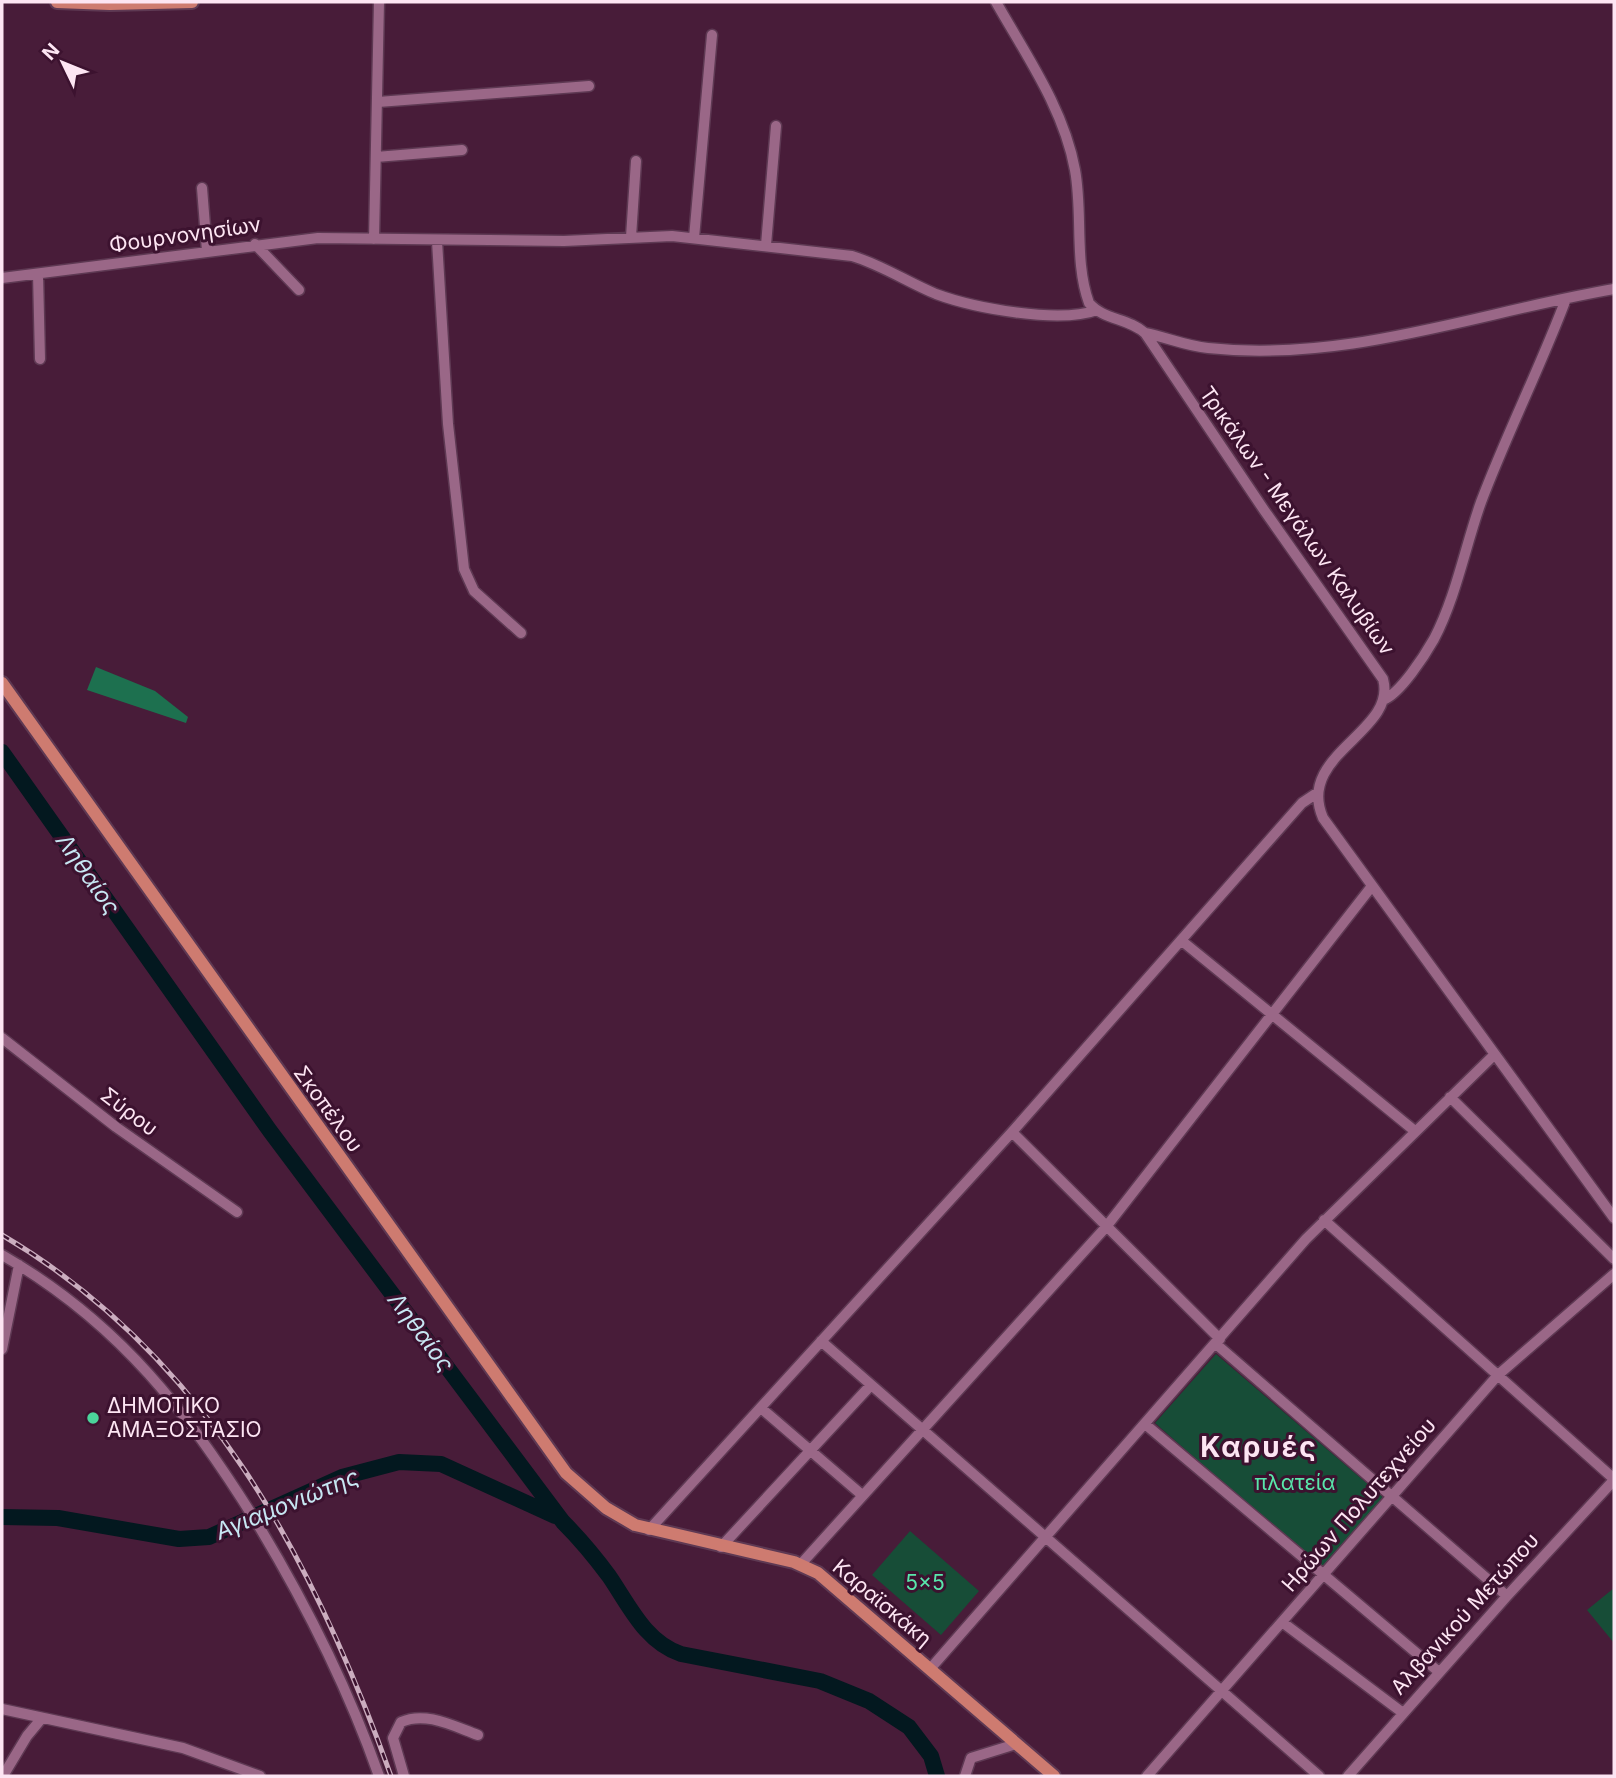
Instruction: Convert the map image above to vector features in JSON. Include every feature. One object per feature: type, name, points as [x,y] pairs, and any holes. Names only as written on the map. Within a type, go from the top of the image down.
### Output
[{"type":"main road","points":[[57,2],[192,2]]},
{"type":"main road","name":"Σκοπέλου","points":[[2,683],[552,1457],[574,1482],[606,1508],[649,1530]]},
{"type":"main road","name":"Καραϊσκάκη","points":[[649,1530],[801,1564],[827,1579],[1054,1776]]},
{"type":"street","points":[[374,239],[379,2]]},
{"type":"street","points":[[996,2],[1049,97],[1066,135],[1077,180],[1086,291],[1091,305],[1097,310]]},
{"type":"street","points":[[694,238],[712,35]]},
{"type":"street","points":[[378,102],[589,86]]},
{"type":"street","points":[[766,245],[776,126]]},
{"type":"street","points":[[376,157],[462,150]]},
{"type":"street","points":[[631,237],[636,160]]},
{"type":"street","points":[[202,188],[207,251]]},
{"type":"street","name":"Φουρνονησίων","points":[[2,278],[306,238],[564,241],[631,237],[694,238],[852,256],[878,264],[938,295],[981,306],[1070,315],[1097,310]]},
{"type":"street","points":[[437,240],[448,424],[464,569],[474,591],[521,633]]},
{"type":"street","points":[[256,244],[299,290]]},
{"type":"street","points":[[38,274],[40,359]]},
{"type":"street","points":[[1145,333],[1206,348],[1233,350],[1362,343],[1614,289]]},
{"type":"street","points":[[1566,299],[1518,407],[1480,504],[1443,620],[1424,654],[1395,692],[1383,700],[1326,770],[1317,793],[1323,818],[1614,1218]]},
{"type":"street","name":"Τρικάλων - Μεγάλων Καλυβίων","points":[[1097,310],[1130,322],[1145,333],[1264,510],[1377,668],[1385,685],[1383,700]]},
{"type":"street","points":[[649,1530],[1012,1132],[1302,803],[1317,793]]},
{"type":"street","points":[[801,1564],[1106,1227],[1372,886]]},
{"type":"street","points":[[1182,940],[1415,1131]]},
{"type":"street","name":"Σύρου","points":[[2,1038],[116,1127],[237,1212]]},
{"type":"street","points":[[930,1669],[1324,1220],[1494,1055]]},
{"type":"street","points":[[1450,1097],[1614,1259]]},
{"type":"street","points":[[1012,1132],[1218,1341],[1507,1596]]},
{"type":"street","points":[[1324,1220],[1614,1480]]},
{"type":"street","points":[[2,1255],[81,1307],[145,1367],[192,1424],[242,1498],[328,1651],[379,1776]]},
{"type":"street","points":[[2,1343],[19,1265]]},
{"type":"street","name":"Ηρώων Πολυτεχνείου","points":[[1147,1776],[1498,1375],[1614,1275]]},
{"type":"street","points":[[821,1341],[1319,1776]]},
{"type":"street","points":[[721,1547],[871,1385]]},
{"type":"street","points":[[761,1408],[862,1495]]},
{"type":"street","points":[[1145,1424],[1439,1672]]},
{"type":"street","name":"Αλβανικού Μετώπου","points":[[1348,1776],[1614,1480]]},
{"type":"street","points":[[1282,1622],[1403,1713]]},
{"type":"street","points":[[2,1709],[183,1748],[240,1772],[260,1776]]},
{"type":"street","points":[[404,1776],[393,1738],[401,1722],[415,1716],[427,1718],[478,1735]]},
{"type":"street","points":[[4,1776],[27,1736],[42,1718]]},
{"type":"street","points":[[965,1776],[971,1758],[1016,1744]]},
{"type":"green space","points":[[96,667],[155,691],[188,717],[186,723],[87,690]]},
{"type":"green space","name":"πλατεία","points":[[1216,1354],[1384,1498],[1321,1569],[1155,1423]]},
{"type":"green space","name":"5x5","points":[[910,1531],[979,1591],[941,1635],[872,1575]]},
{"type":"green space","points":[[1614,1588],[1614,1643],[1587,1610]]},
{"type":"waterway","name":"Ληθαίος","points":[[2,752],[270,1131],[563,1522],[604,1569],[648,1632],[657,1641],[681,1654],[820,1681],[869,1701],[909,1727],[931,1756],[937,1776]]},
{"type":"waterway","name":"Αγιαμονιώτης","points":[[2,1517],[58,1518],[179,1539],[209,1537],[342,1477],[399,1462],[441,1464],[555,1516]]},
{"type":"railway","points":[[2,1235],[74,1284],[138,1340],[194,1402],[244,1470],[288,1542],[326,1617],[361,1696],[391,1776]]},
{"type":"place","name":"ΔΗΜΟΤΙΚΟ ΑΜΑΞΟΣΤΑΣΙΟ","points":[[93,1418]]},
{"type":"district","name":"Καρυές","points":[[1259,1447]]}]
